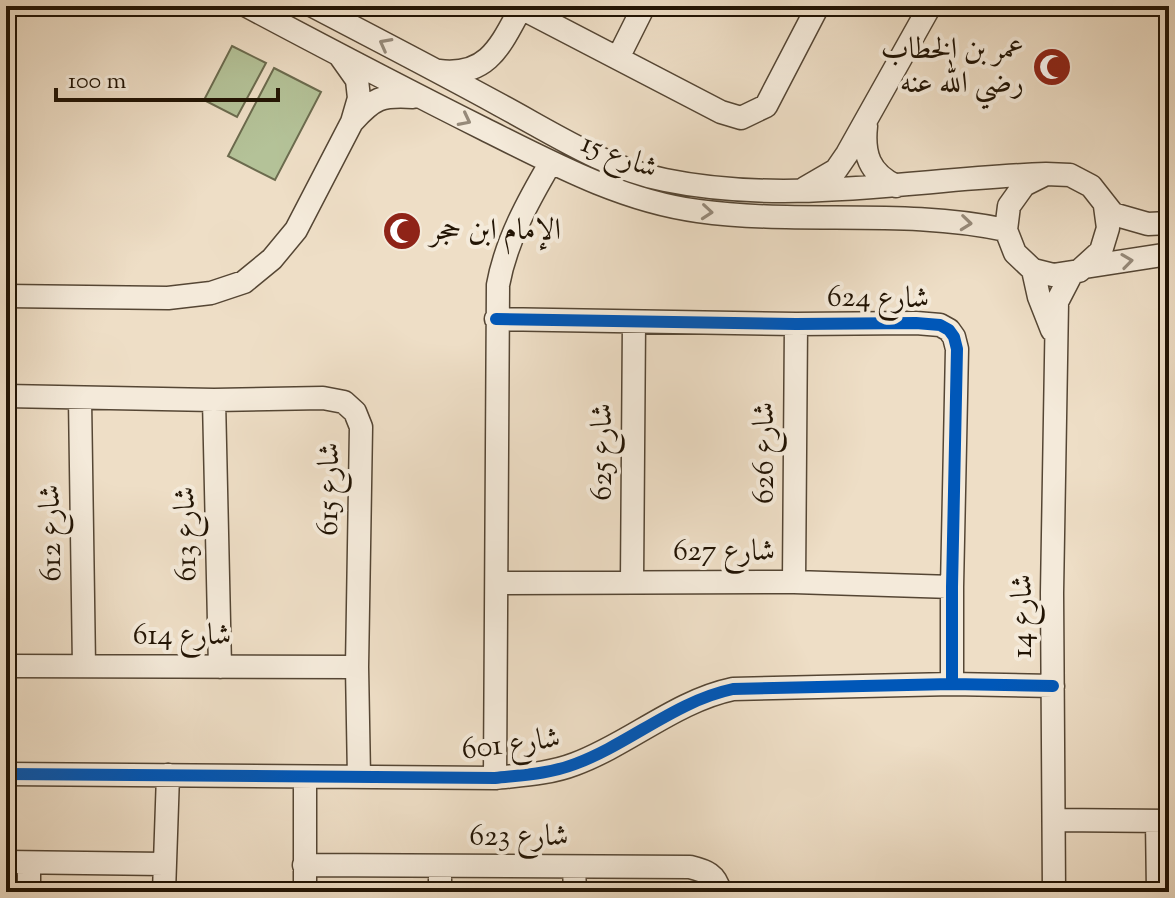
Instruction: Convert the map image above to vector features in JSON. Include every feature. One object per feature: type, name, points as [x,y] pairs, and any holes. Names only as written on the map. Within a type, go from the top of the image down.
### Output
[{"type":"street","name":"شارع 15","points":[[247,6],[551,162],[647,200],[698,211],[927,219],[1006,230]]},
{"type":"street","name":"شارع 15","points":[[313,6],[580,150],[664,180],[755,190],[800,191],[1046,174]]},
{"type":"street","points":[[618,58],[644,6]]},
{"type":"street","points":[[438,71],[455,73],[481,65],[494,54],[522,7],[721,112],[741,118],[766,106],[818,6]]},
{"type":"street","points":[[800,191],[836,170],[867,121],[930,6]]},
{"type":"street","points":[[494,54],[494,84],[508,109]]},
{"type":"street","points":[[6,296],[168,298],[211,293],[244,282],[272,259],[296,230],[352,122],[359,98],[357,80],[340,55]]},
{"type":"street","points":[[352,122],[370,103],[388,95],[423,98]]},
{"type":"street","points":[[867,121],[866,155],[872,168],[896,186]]},
{"type":"street","points":[[495,778],[496,319],[503,257],[551,162]]},
{"type":"street","points":[[1169,223],[1148,224],[1113,214],[1091,186],[1081,180],[1070,175],[1046,174],[1024,185],[1016,195],[1009,206],[1006,230],[1015,253],[1033,270],[1053,275],[1169,254]]},
{"type":"street","points":[[1079,270],[1101,251],[1108,228],[1105,206]]},
{"type":"street","name":"شارع 14","points":[[1033,270],[1039,297],[1056,341]]},
{"type":"street","name":"شارع 14","points":[[1054,892],[1057,302],[1079,270]]},
{"type":"street","name":"شارع 624","points":[[496,319],[940,325],[954,337],[957,349],[952,684]]},
{"type":"street","name":"شارع 625","points":[[632,582],[634,322]]},
{"type":"street","name":"شارع 626","points":[[794,582],[796,324]]},
{"type":"street","name":"شارع 615","points":[[6,396],[214,400],[323,398],[344,402],[355,412],[361,427],[357,667],[359,777]]},
{"type":"street","name":"شارع 612","points":[[80,399],[84,666]]},
{"type":"street","name":"شارع 613","points":[[214,400],[220,667]]},
{"type":"street","name":"شارع 627","points":[[497,583],[794,582],[952,587]]},
{"type":"street","name":"شارع 614","points":[[6,666],[357,667]]},
{"type":"street","name":"شارع 601","points":[[6,774],[495,778],[547,773],[574,765],[711,694],[733,689],[952,684],[1053,686]]},
{"type":"street","points":[[164,892],[168,775]]},
{"type":"street","points":[[305,777],[305,892]]},
{"type":"street","points":[[1054,820],[1163,821],[1158,892]]},
{"type":"street","points":[[6,862],[164,864]]},
{"type":"street","points":[[29,863],[29,892]]},
{"type":"street","name":"شارع 623","points":[[304,865],[690,867],[708,871],[718,881],[720,892]]},
{"type":"street","points":[[440,867],[440,892]]},
{"type":"street","points":[[574,867],[575,892]]},
{"type":"green space","points":[[232,46],[266,63],[237,117],[204,100]]},
{"type":"green space","points":[[274,68],[321,92],[275,180],[228,156]]},
{"type":"cycle path","points":[[496,319],[916,323],[940,325],[949,330],[957,349],[952,684]]},
{"type":"cycle path","points":[[6,774],[495,778],[545,772],[575,764],[692,703],[733,689],[952,684],[1053,686]]},
{"type":"place","name":"عمر بن الخطاب رضي الله عنه","points":[[1052,67]]},
{"type":"place","name":"الإمام ابن حجر","points":[[402,231]]}]
